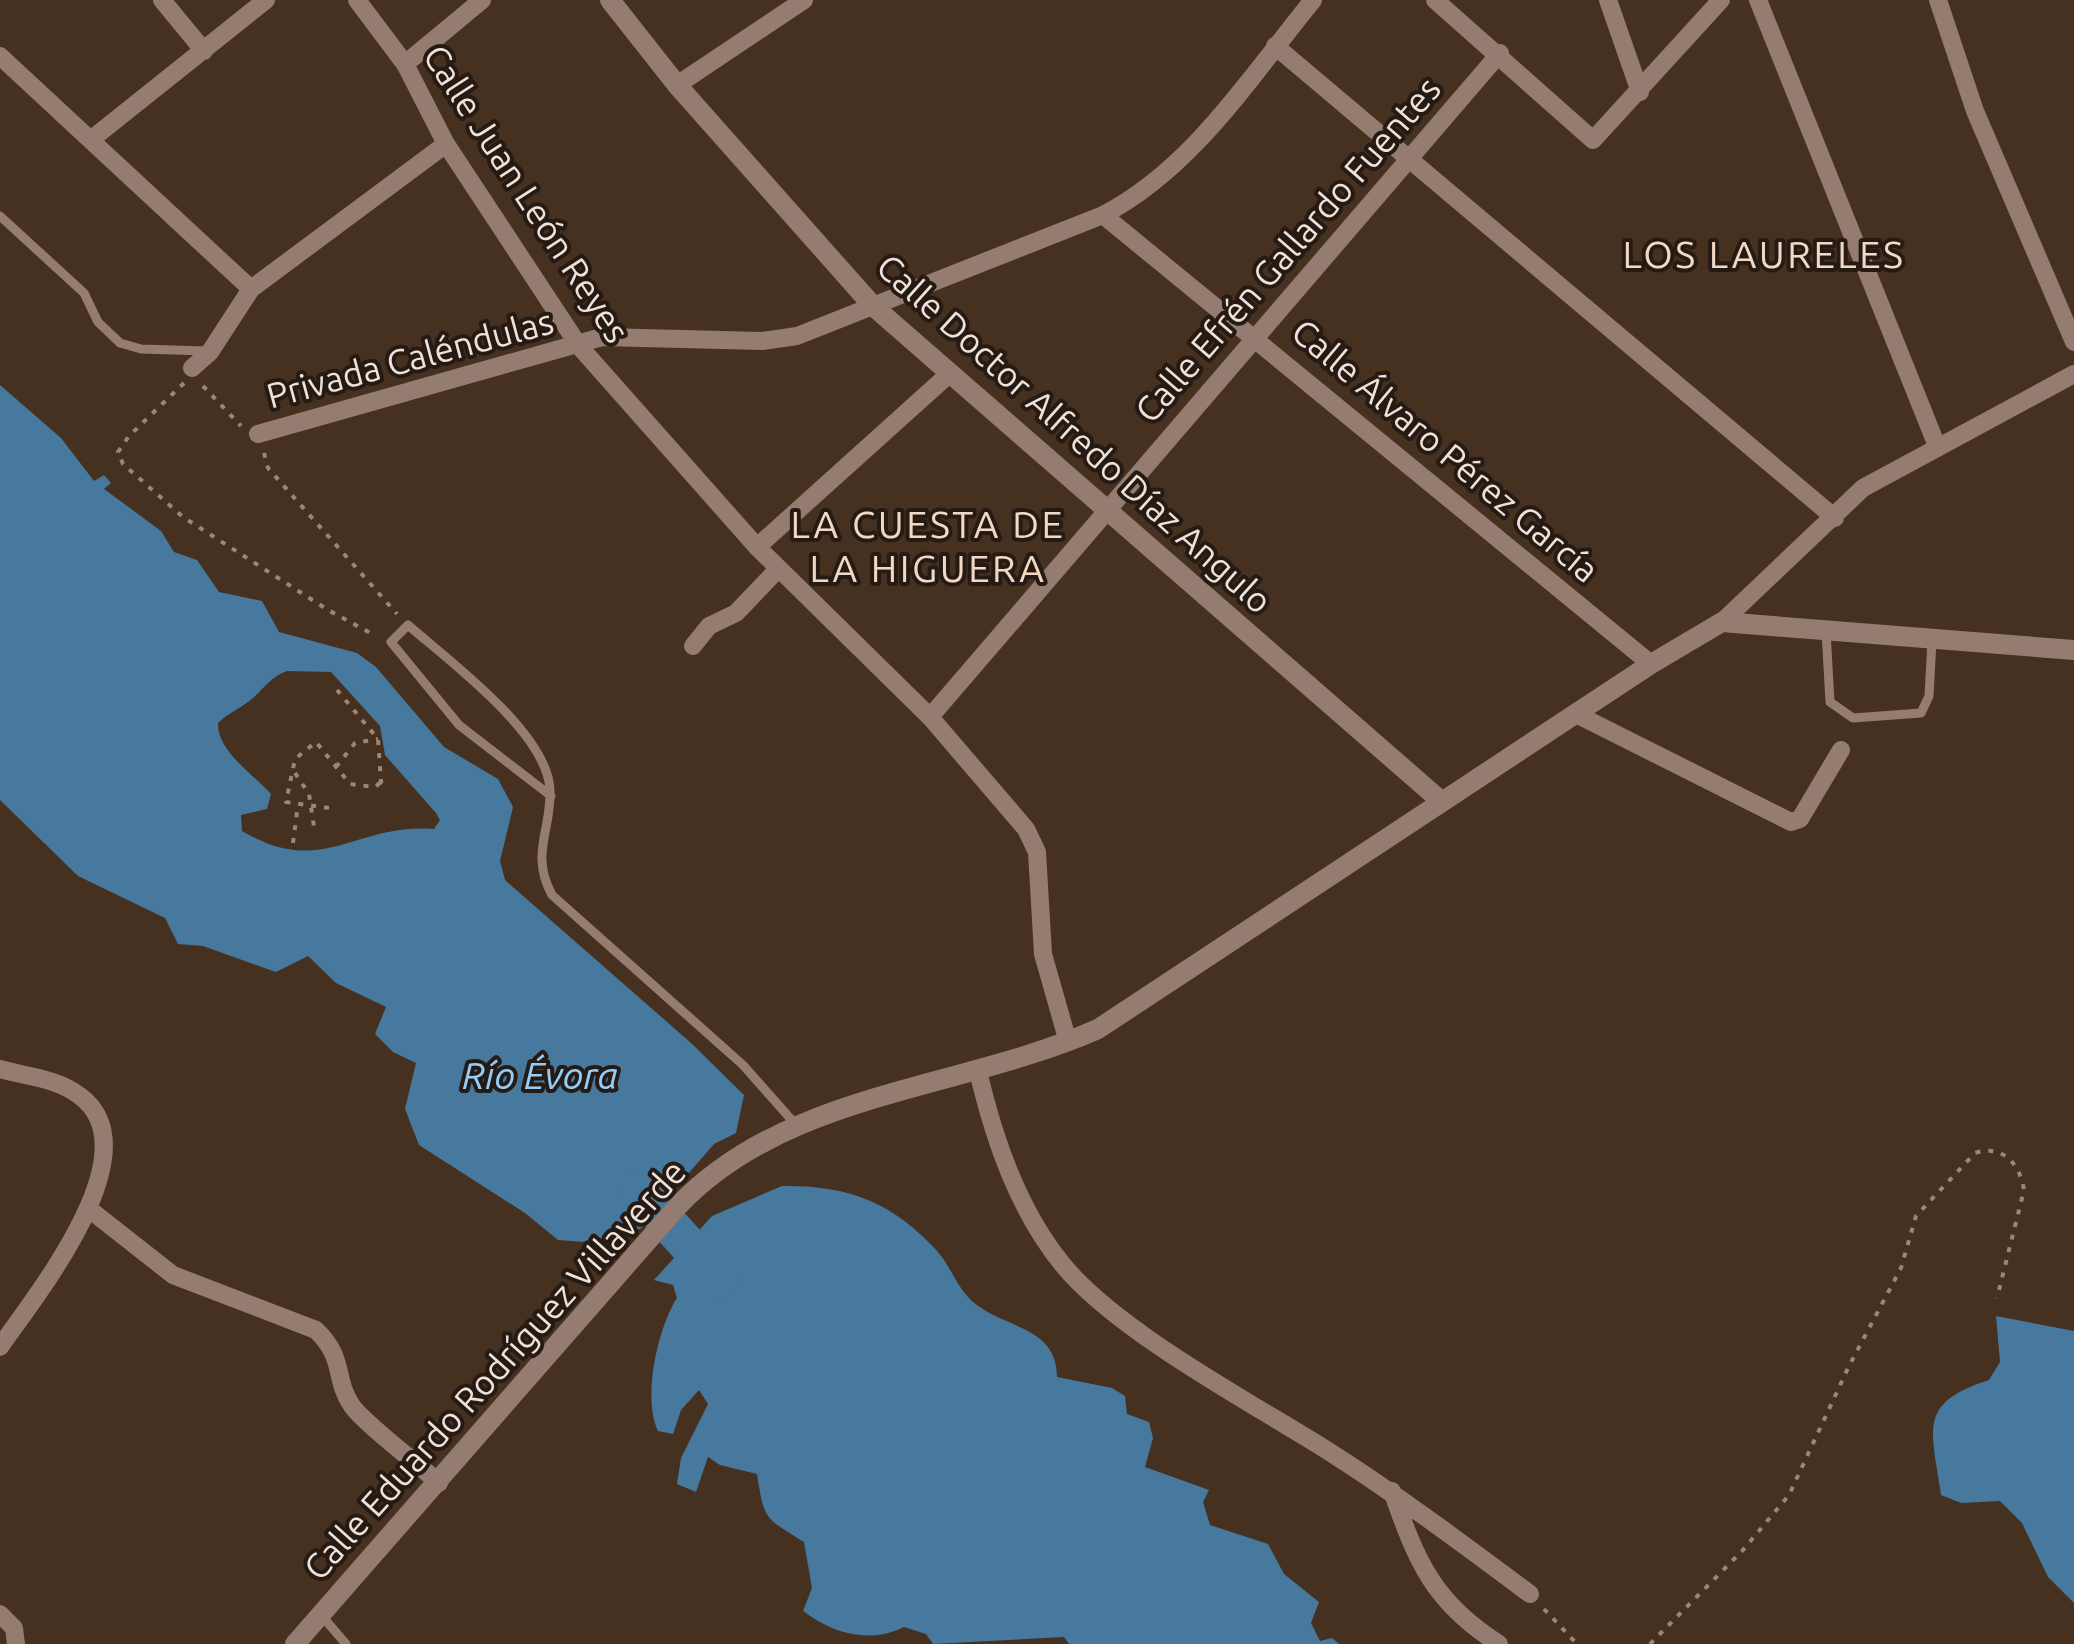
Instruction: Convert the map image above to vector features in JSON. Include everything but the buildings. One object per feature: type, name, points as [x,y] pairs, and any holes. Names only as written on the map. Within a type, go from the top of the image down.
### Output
[{"type":"street","points":[[162,0],[204,52]]},
{"type":"street","points":[[93,138],[266,0]]},
{"type":"street","name":"Calle Juan León Reyes","points":[[356,0],[405,64],[446,144],[579,346],[757,547],[930,717],[1033,840],[1040,874],[1043,954],[1068,1042]]},
{"type":"street","points":[[405,64],[482,0]]},
{"type":"street","name":"Calle Doctor Alfredo Díaz Angulo","points":[[610,0],[677,85],[874,306],[1106,512],[1374,738],[1441,801]]},
{"type":"street","name":"Privada Caléndulas","points":[[260,440],[602,337],[762,342],[809,332],[1102,215],[1132,198],[1192,147],[1313,0]]},
{"type":"street","points":[[1435,0],[1500,53],[1594,140],[1721,0]]},
{"type":"street","points":[[1608,0],[1640,92]]},
{"type":"street","points":[[1758,0],[1937,446]]},
{"type":"street","points":[[1938,0],[1975,111],[2074,342]]},
{"type":"street","points":[[677,85],[799,1]]},
{"type":"street","points":[[1276,46],[1834,518]]},
{"type":"street","name":"Calle Efrén Gallardo Fuentes","points":[[930,717],[1500,53]]},
{"type":"street","points":[[0,56],[251,288]]},
{"type":"street","points":[[192,368],[210,352],[251,288],[446,144]]},
{"type":"street","name":"Calle Álvaro Pérez García","points":[[1102,215],[1651,664]]},
{"type":"street","points":[[1722,622],[1862,488],[2074,374]]},
{"type":"street","points":[[757,547],[948,375]]},
{"type":"street","points":[[693,646],[710,626],[736,613],[778,569]]},
{"type":"street","points":[[1722,622],[2074,650]]},
{"type":"street","name":"Calle Eduardo Rodríguez Villaverde","points":[[295,1644],[701,1182],[736,1156],[797,1126],[1068,1042],[1130,1010],[1441,801],[1722,622]]},
{"type":"street","points":[[1576,714],[1791,822],[1800,820],[1841,750]]},
{"type":"street","points":[[0,1069],[61,1084],[98,1114],[104,1141],[89,1209],[73,1241],[0,1347]]},
{"type":"street","points":[[978,1071],[990,1124],[1017,1188],[1037,1230],[1065,1267],[1148,1336],[1392,1491],[1530,1594]]},
{"type":"street","points":[[89,1209],[172,1275],[316,1330],[332,1345],[348,1401],[360,1416],[439,1483]]},
{"type":"street","points":[[1392,1491],[1417,1564],[1439,1596],[1499,1644]]},
{"type":"street","points":[[0,1614],[14,1628],[16,1644]]},
{"type":"lane","points":[[0,216],[84,293],[98,322],[120,343],[141,350],[210,352]]},
{"type":"lane","points":[[551,796],[459,725],[391,642],[408,625],[486,694],[530,742],[546,767],[551,796],[540,867],[552,895],[743,1066],[797,1126]]},
{"type":"lane","points":[[1826,631],[1830,702],[1853,718],[1921,712],[1928,696],[1932,641]]},
{"type":"lane","points":[[321,1615],[346,1644]]},
{"type":"path","points":[[391,642],[328,610],[183,517],[123,464],[118,452],[129,436],[193,375],[260,440],[268,468],[343,558],[408,625]]},
{"type":"path","points":[[337,690],[378,739],[381,782]]},
{"type":"path","points":[[336,767],[355,743],[378,739]]},
{"type":"path","points":[[329,808],[286,802],[296,760],[316,742],[350,784],[375,787],[381,782]]},
{"type":"path","points":[[294,772],[305,784],[315,833]]},
{"type":"path","points":[[381,782],[388,786]]},
{"type":"path","points":[[293,843],[298,804]]},
{"type":"path","points":[[1650,1644],[1743,1550],[1789,1495],[1901,1268],[1916,1216],[1975,1153],[1986,1149],[2008,1156],[2022,1175],[2024,1190],[1997,1298]]},
{"type":"path","points":[[1530,1594],[1577,1644]]},
{"type":"water","name":"Río Évora","points":[[0,385],[61,438],[94,481],[104,475],[111,483],[104,489],[161,531],[174,552],[197,560],[219,592],[262,601],[279,632],[357,653],[376,667],[444,747],[498,779],[513,807],[500,861],[505,880],[691,1043],[744,1095],[736,1133],[714,1144],[641,1228],[612,1244],[558,1240],[525,1213],[419,1145],[405,1109],[416,1063],[393,1052],[375,1034],[386,1007],[336,983],[308,956],[276,972],[203,946],[178,944],[165,918],[78,876],[0,800]],"holes":[[[331,672],[380,726],[385,755],[440,820],[434,829],[406,829],[317,850],[270,844],[242,831],[241,815],[267,809],[271,794],[223,743],[218,723],[281,673]]]},
{"type":"water","points":[[782,1186],[848,1193],[904,1220],[938,1252],[973,1302],[1039,1338],[1055,1360],[1057,1377],[1112,1388],[1125,1396],[1127,1414],[1149,1422],[1153,1438],[1145,1467],[1209,1490],[1203,1502],[1210,1525],[1268,1544],[1284,1574],[1319,1602],[1311,1623],[1320,1641],[1332,1638],[1339,1644],[1069,1644],[1064,1637],[933,1644],[926,1634],[904,1627],[878,1635],[839,1631],[803,1611],[812,1588],[804,1542],[769,1516],[757,1474],[720,1465],[708,1457],[696,1492],[677,1484],[681,1458],[708,1404],[699,1390],[681,1410],[673,1434],[658,1431],[652,1400],[658,1344],[677,1298],[673,1285],[654,1280],[712,1216]]},
{"type":"water","points":[[1996,1316],[2074,1331],[2074,1603],[2048,1577],[2022,1523],[2000,1501],[1961,1503],[1941,1495],[1934,1422],[1949,1399],[1989,1380],[2000,1362]]},
{"type":"waterway","name":"Río Évora","points":[[638,1190],[719,1279]]},
{"type":"district","name":"LOS LAURELES","points":[[1764,255]]},
{"type":"district","name":"LA CUESTA DE LA HIGUERA","points":[[928,547]]}]
